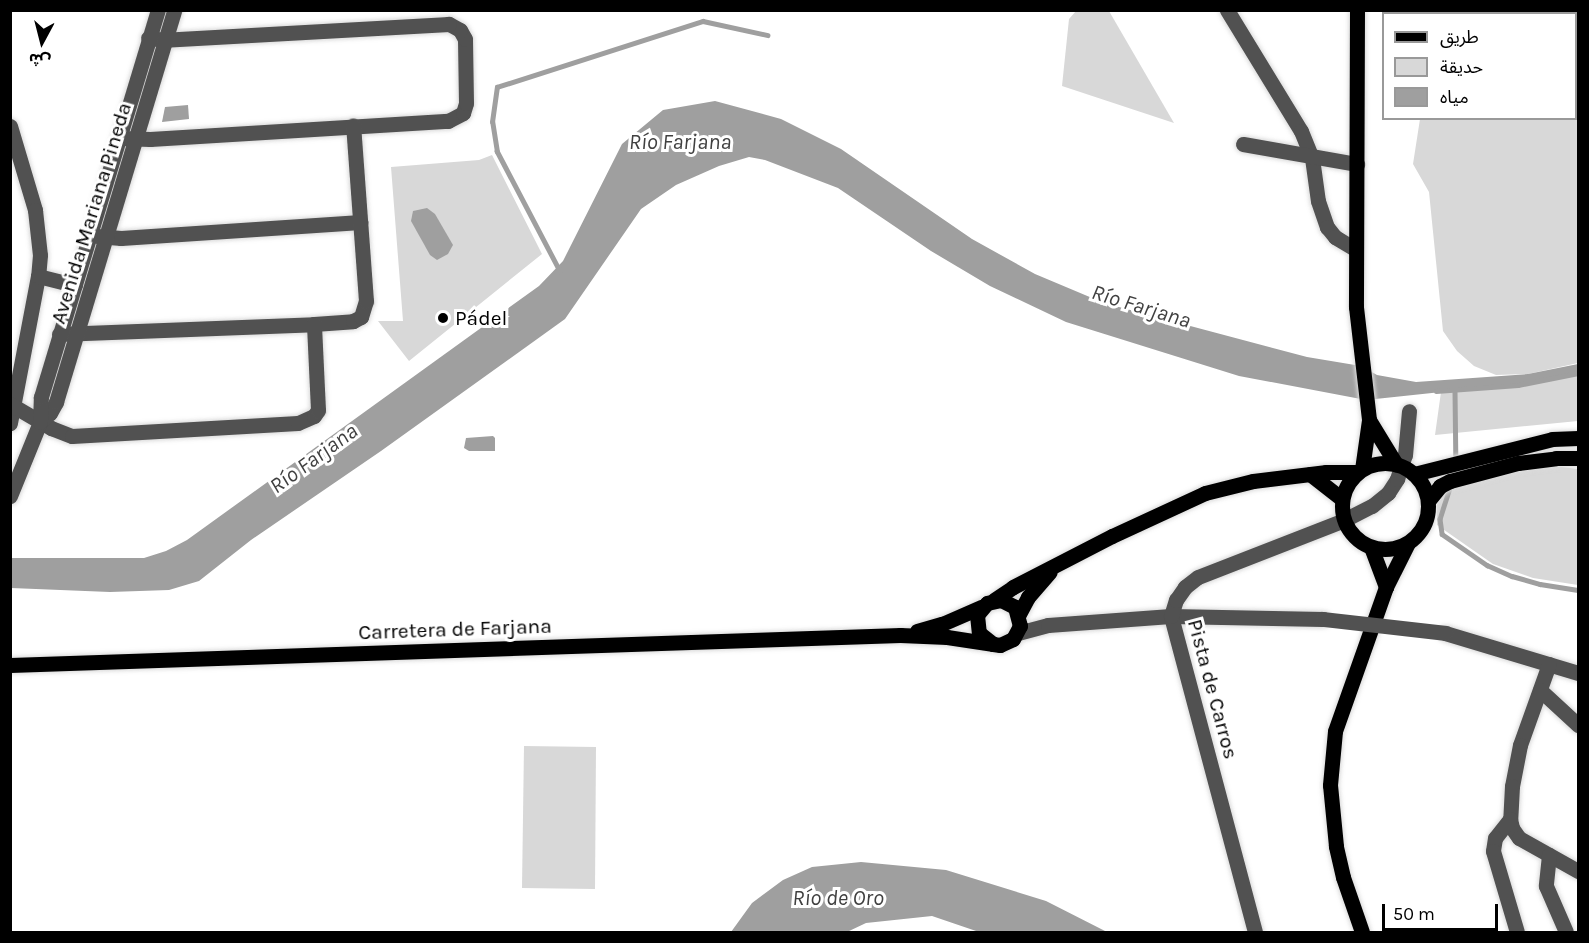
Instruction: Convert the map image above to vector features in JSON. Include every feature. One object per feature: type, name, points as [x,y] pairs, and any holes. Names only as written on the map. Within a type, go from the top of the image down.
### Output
[{"type":"main road","points":[[1357,10],[1356,307],[1369,420],[1360,471],[1345,489],[1342,499],[1344,520],[1355,537],[1371,547],[1396,548],[1408,543]]},
{"type":"main road","points":[[1362,933],[1343,878],[1336,846],[1330,785],[1335,731],[1386,587],[1408,543],[1422,529],[1428,501],[1426,491],[1404,468],[1369,420]]},
{"type":"main road","points":[[1404,468],[1454,463],[1552,439],[1578,438]]},
{"type":"main road","points":[[1428,501],[1440,486],[1453,480],[1518,463],[1556,458],[1578,458]]},
{"type":"main road","name":"Carretera de Farjana","points":[[900,634],[942,624],[987,604],[1023,582],[1112,536],[1205,493],[1254,481],[1360,471],[1373,465],[1404,468]]},
{"type":"main road","points":[[1310,474],[1342,499]]},
{"type":"main road","points":[[1371,547],[1386,587]]},
{"type":"main road","name":"Carretera de Farjana","points":[[1019,622],[1028,597],[1054,567]]},
{"type":"main road","points":[[1009,603],[1019,622],[1007,643],[993,644],[984,640],[976,624],[987,604],[1009,603]]},
{"type":"main road","name":"Carretera de Farjana","points":[[10,665],[900,634],[947,637],[993,644]]},
{"type":"street","name":"Avenida Mariana Pineda","points":[[10,496],[40,422],[41,397],[59,334],[158,10]]},
{"type":"street","name":"Avenida Mariana Pineda","points":[[40,422],[54,408],[174,10]]},
{"type":"street","points":[[1227,10],[1301,131],[1312,158],[1318,201],[1327,227],[1335,237],[1355,249]]},
{"type":"street","points":[[120,138],[136,139],[448,121],[463,113],[466,104],[465,39],[455,26],[443,24],[165,40],[148,38]]},
{"type":"street","points":[[59,334],[314,324],[353,321],[361,316],[366,302],[353,125]]},
{"type":"street","points":[[10,126],[34,210],[39,244],[39,276],[10,423]]},
{"type":"street","points":[[1243,144],[1312,158],[1357,164]]},
{"type":"street","points":[[90,234],[121,238],[360,222]]},
{"type":"street","points":[[39,276],[75,285]]},
{"type":"street","points":[[12,405],[40,422],[72,436],[298,423],[314,416],[319,404],[314,324]]},
{"type":"street","name":"Pista de Carros","points":[[1254,933],[1171,616],[1176,600],[1185,587],[1198,577],[1344,520],[1372,506],[1388,493],[1404,468],[1408,411]]},
{"type":"street","points":[[1019,622],[1063,624],[1171,616],[1323,619],[1445,633],[1578,673]]},
{"type":"street","points":[[1549,664],[1516,765],[1510,819],[1512,828],[1519,838],[1578,871]]},
{"type":"street","points":[[1540,690],[1578,725]]},
{"type":"street","points":[[1510,819],[1495,838],[1493,851],[1517,933]]},
{"type":"street","points":[[1549,855],[1546,886],[1566,933]]},
{"type":"green space","points":[[1076,11],[1109,11],[1174,123],[1062,86],[1069,19]]},
{"type":"green space","points":[[1578,11],[1578,363],[1528,374],[1496,375],[1474,366],[1457,351],[1443,331],[1429,192],[1413,164],[1420,120],[1577,120],[1577,12],[1391,12]]},
{"type":"green space","points":[[492,155],[542,254],[409,361],[378,321],[403,321],[391,167],[479,160]]},
{"type":"green space","points":[[1578,373],[1578,421],[1435,435],[1441,392],[1518,385]]},
{"type":"green space","points":[[1554,466],[1578,469],[1578,585],[1533,578],[1493,564],[1437,525],[1437,504],[1451,483]]},
{"type":"green space","points":[[524,746],[596,747],[595,889],[522,888]]},
{"type":"water","name":"Río Farjana","points":[[715,101],[781,119],[841,149],[972,239],[1035,274],[1104,303],[1307,357],[1361,366],[1377,375],[1416,382],[1528,374],[1578,364],[1578,373],[1535,382],[1366,400],[1239,376],[1066,322],[990,286],[931,251],[838,188],[765,160],[749,157],[719,166],[676,185],[641,209],[565,319],[381,451],[251,540],[199,581],[169,590],[110,592],[11,588],[11,558],[144,558],[166,551],[187,540],[539,286],[563,261],[622,144],[663,110]]},
{"type":"water","points":[[188,105],[189,119],[162,122],[165,107]]},
{"type":"water","points":[[427,208],[435,214],[453,245],[448,254],[437,260],[430,255],[411,221],[413,211]]},
{"type":"water","points":[[493,436],[495,451],[469,451],[464,448],[466,438]]},
{"type":"water","name":"Río de Oro","points":[[861,862],[946,870],[1046,901],[1107,932],[979,932],[932,916],[866,923],[847,932],[731,932],[752,903],[783,880],[812,867]]},
{"type":"waterway","points":[[560,272],[497,152],[492,122],[497,87],[703,21],[767,35]]},
{"type":"waterway","name":"Río Farjana","points":[[1436,391],[1518,385],[1578,373]]},
{"type":"waterway","points":[[1455,391],[1456,469],[1440,519],[1442,534],[1487,565],[1512,576],[1540,584],[1578,590]]},
{"type":"place","name":"Pádel","points":[[443,318]]}]
